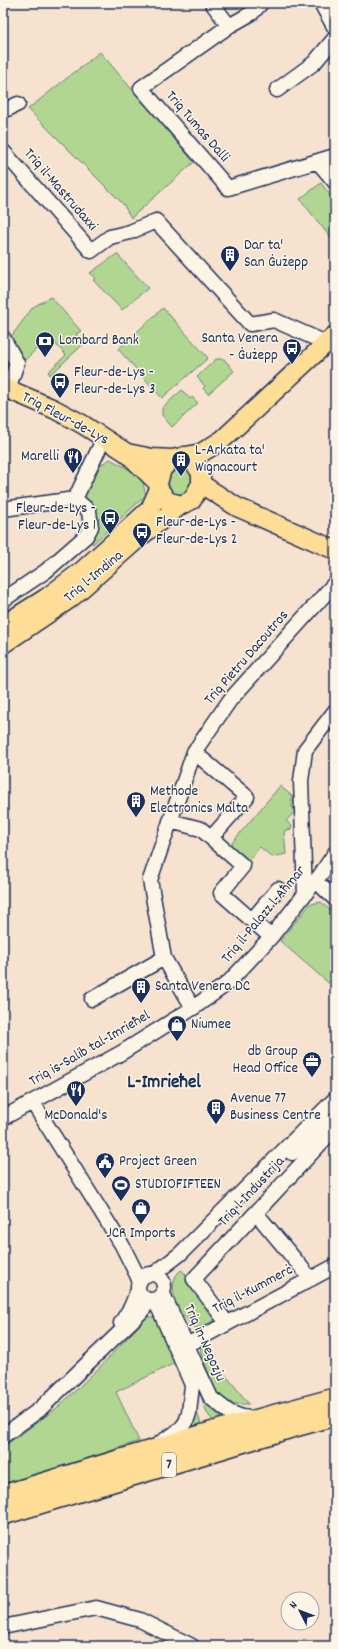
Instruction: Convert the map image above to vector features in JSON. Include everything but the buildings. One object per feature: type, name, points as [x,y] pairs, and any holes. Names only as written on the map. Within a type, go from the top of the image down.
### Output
[{"type":"highway","name":"7","points":[[3,1496],[148,1451],[261,1418],[335,1399]]},
{"type":"highway","name":"7","points":[[3,1514],[335,1415]]},
{"type":"main road","points":[[187,503],[222,440],[330,339]]},
{"type":"main road","name":"Triq Fleur-de-Lys","points":[[6,388],[54,409],[104,438],[126,453],[158,486]]},
{"type":"main road","name":"Triq Fleur-de-Lys","points":[[126,453],[152,458],[178,458],[201,453],[222,440]]},
{"type":"main road","points":[[236,507],[167,501],[158,486],[162,469],[178,458],[195,464],[201,479],[236,507],[335,550]]},
{"type":"main road","name":"Triq l-Imdina","points":[[3,625],[46,598],[83,570],[150,509],[158,486]]},
{"type":"main road","name":"Triq l-Imdina","points":[[3,644],[71,598],[141,536],[187,503]]},
{"type":"street","points":[[212,3],[229,26],[252,13],[261,3]]},
{"type":"street","points":[[277,90],[314,63],[335,31],[321,3]]},
{"type":"street","name":"Triq Tumas Dalli","points":[[229,26],[141,88],[228,188],[318,162]]},
{"type":"street","points":[[3,111],[18,104]]},
{"type":"street","name":"Triq il-Mastrudaxxi","points":[[3,151],[90,251],[110,237],[130,232],[156,221],[250,324],[274,320],[330,339]]},
{"type":"street","points":[[335,156],[318,162],[335,182]]},
{"type":"street","points":[[3,338],[17,363],[6,388]]},
{"type":"street","points":[[75,499],[104,438]]},
{"type":"street","points":[[3,509],[75,499],[89,511],[90,527],[86,536],[46,571],[3,600]]},
{"type":"street","name":"Triq Pietru Dacoutros","points":[[193,1008],[164,958],[150,880],[194,752],[230,700],[335,583]]},
{"type":"street","points":[[305,894],[301,781],[305,750],[335,711]]},
{"type":"street","points":[[194,752],[247,798],[211,838]]},
{"type":"street","points":[[170,821],[201,829],[243,866],[221,892],[271,937]]},
{"type":"street","name":"Triq il-Palazz l-Aħmar","points":[[193,1008],[228,983],[271,937],[316,881],[335,853]]},
{"type":"street","points":[[316,881],[335,899]]},
{"type":"street","points":[[252,920],[278,889]]},
{"type":"street","points":[[92,999],[164,958]]},
{"type":"street","name":"Triq is-Salib tal-Imrieħel","points":[[3,1118],[33,1103],[121,1053],[193,1008]]},
{"type":"street","name":"Triq l-Industrija","points":[[146,1280],[180,1254],[335,1099]]},
{"type":"street","points":[[33,1103],[122,1245],[146,1280],[142,1297],[158,1295],[161,1278],[146,1280]]},
{"type":"street","name":"Triq l-Industrija","points":[[242,1191],[335,1119]]},
{"type":"street","name":"Triq l-Industrija","points":[[227,1323],[194,1279],[335,1128]]},
{"type":"street","points":[[256,1213],[311,1279]]},
{"type":"street","name":"Triq l-Industrija","points":[[105,1346],[158,1295],[180,1254]]},
{"type":"street","name":"Triq il-Kummerċ","points":[[186,1344],[335,1266]]},
{"type":"street","points":[[3,1436],[39,1410],[105,1346],[132,1307],[146,1280]]},
{"type":"street","name":"Triq in-Negozju","points":[[158,1295],[186,1344],[211,1398],[229,1412],[242,1417],[261,1418]]},
{"type":"street","name":"Triq in-Negozju","points":[[148,1451],[179,1430],[186,1422],[189,1412],[192,1385],[175,1344],[158,1295]]},
{"type":"street","points":[[3,1627],[96,1608],[140,1620],[192,1646]]},
{"type":"green space","points":[[100,52],[194,162],[131,218],[123,204],[28,109]]},
{"type":"green space","points":[[321,183],[335,202],[335,233],[330,237],[300,199]]},
{"type":"green space","points":[[117,254],[148,288],[122,310],[93,280],[96,278],[90,273]]},
{"type":"green space","points":[[51,297],[81,331],[76,334],[80,339],[83,335],[88,340],[50,375],[48,372],[66,355],[49,337],[24,361],[10,338],[33,307]]},
{"type":"green space","points":[[163,308],[208,358],[162,398],[118,349]]},
{"type":"green space","points":[[216,359],[224,359],[234,371],[208,394],[203,388],[205,386],[197,377]]},
{"type":"green space","points":[[182,390],[190,399],[192,397],[198,403],[172,427],[162,415],[162,408]]},
{"type":"green space","points":[[110,459],[141,476],[146,495],[93,544],[90,542],[93,532],[83,496],[96,468]]},
{"type":"green space","points":[[179,466],[189,470],[193,480],[189,490],[179,494],[169,490],[165,480],[169,470]]},
{"type":"green space","points":[[280,786],[293,797],[291,800],[294,802],[291,806],[296,810],[286,821],[292,826],[291,829],[284,831],[286,854],[272,857],[260,847],[248,861],[230,845]]},
{"type":"green space","points":[[321,902],[335,915],[335,982],[332,986],[280,941],[310,904]]},
{"type":"green space","points":[[181,1270],[186,1274],[186,1282],[215,1316],[213,1321],[196,1328],[191,1325],[185,1316],[181,1317],[176,1305],[173,1286],[174,1280]]},
{"type":"green space","points":[[147,1317],[154,1317],[156,1319],[175,1363],[116,1392],[139,1441],[6,1483],[3,1477],[3,1447],[57,1408],[100,1367]]},
{"type":"green space","points":[[202,1346],[249,1404],[230,1403],[220,1396],[216,1391],[200,1351]]},
{"type":"green space","points":[[198,1388],[212,1409],[221,1417],[213,1421],[207,1413]]},
{"type":"green space","points":[[197,1412],[201,1424],[189,1428]]},
{"type":"place","name":"Dar ta' San Ġużepp","points":[[230,272]]},
{"type":"place","name":"Lombard Bank","points":[[45,358]]},
{"type":"place","name":"Santa Venera - Ġużepp","points":[[292,365]]},
{"type":"place","name":"Fleur-de-Lys - Fleur-de-Lys 3","points":[[60,399]]},
{"type":"place","name":"Marelli","points":[[73,474]]},
{"type":"place","name":"L-Arkata ta' Wignacourt","points":[[181,477]]},
{"type":"place","name":"Fleur-de-Lys - Fleur-de-Lys 1","points":[[110,535]]},
{"type":"place","name":"Fleur-de-Lys - Fleur-de-Lys 2","points":[[142,549]]},
{"type":"place","name":"Methode Electronics Malta","points":[[136,818]]},
{"type":"place","name":"Santa Venera DC","points":[[141,1004]]},
{"type":"place","name":"Niumee","points":[[177,1042]]},
{"type":"place","name":"db Group Head Office","points":[[312,1078]]},
{"type":"place","name":"McDonald's","points":[[76,1107]]},
{"type":"place","name":"Avenue 77 Business Centre","points":[[216,1125]]},
{"type":"place","name":"Project Green","points":[[105,1179]]},
{"type":"place","name":"STUDIOFIFTEEN","points":[[121,1202]]},
{"type":"place","name":"JCR Imports","points":[[141,1225]]},
{"type":"district","name":"L-Imrieħel","points":[[164,1083]]}]
